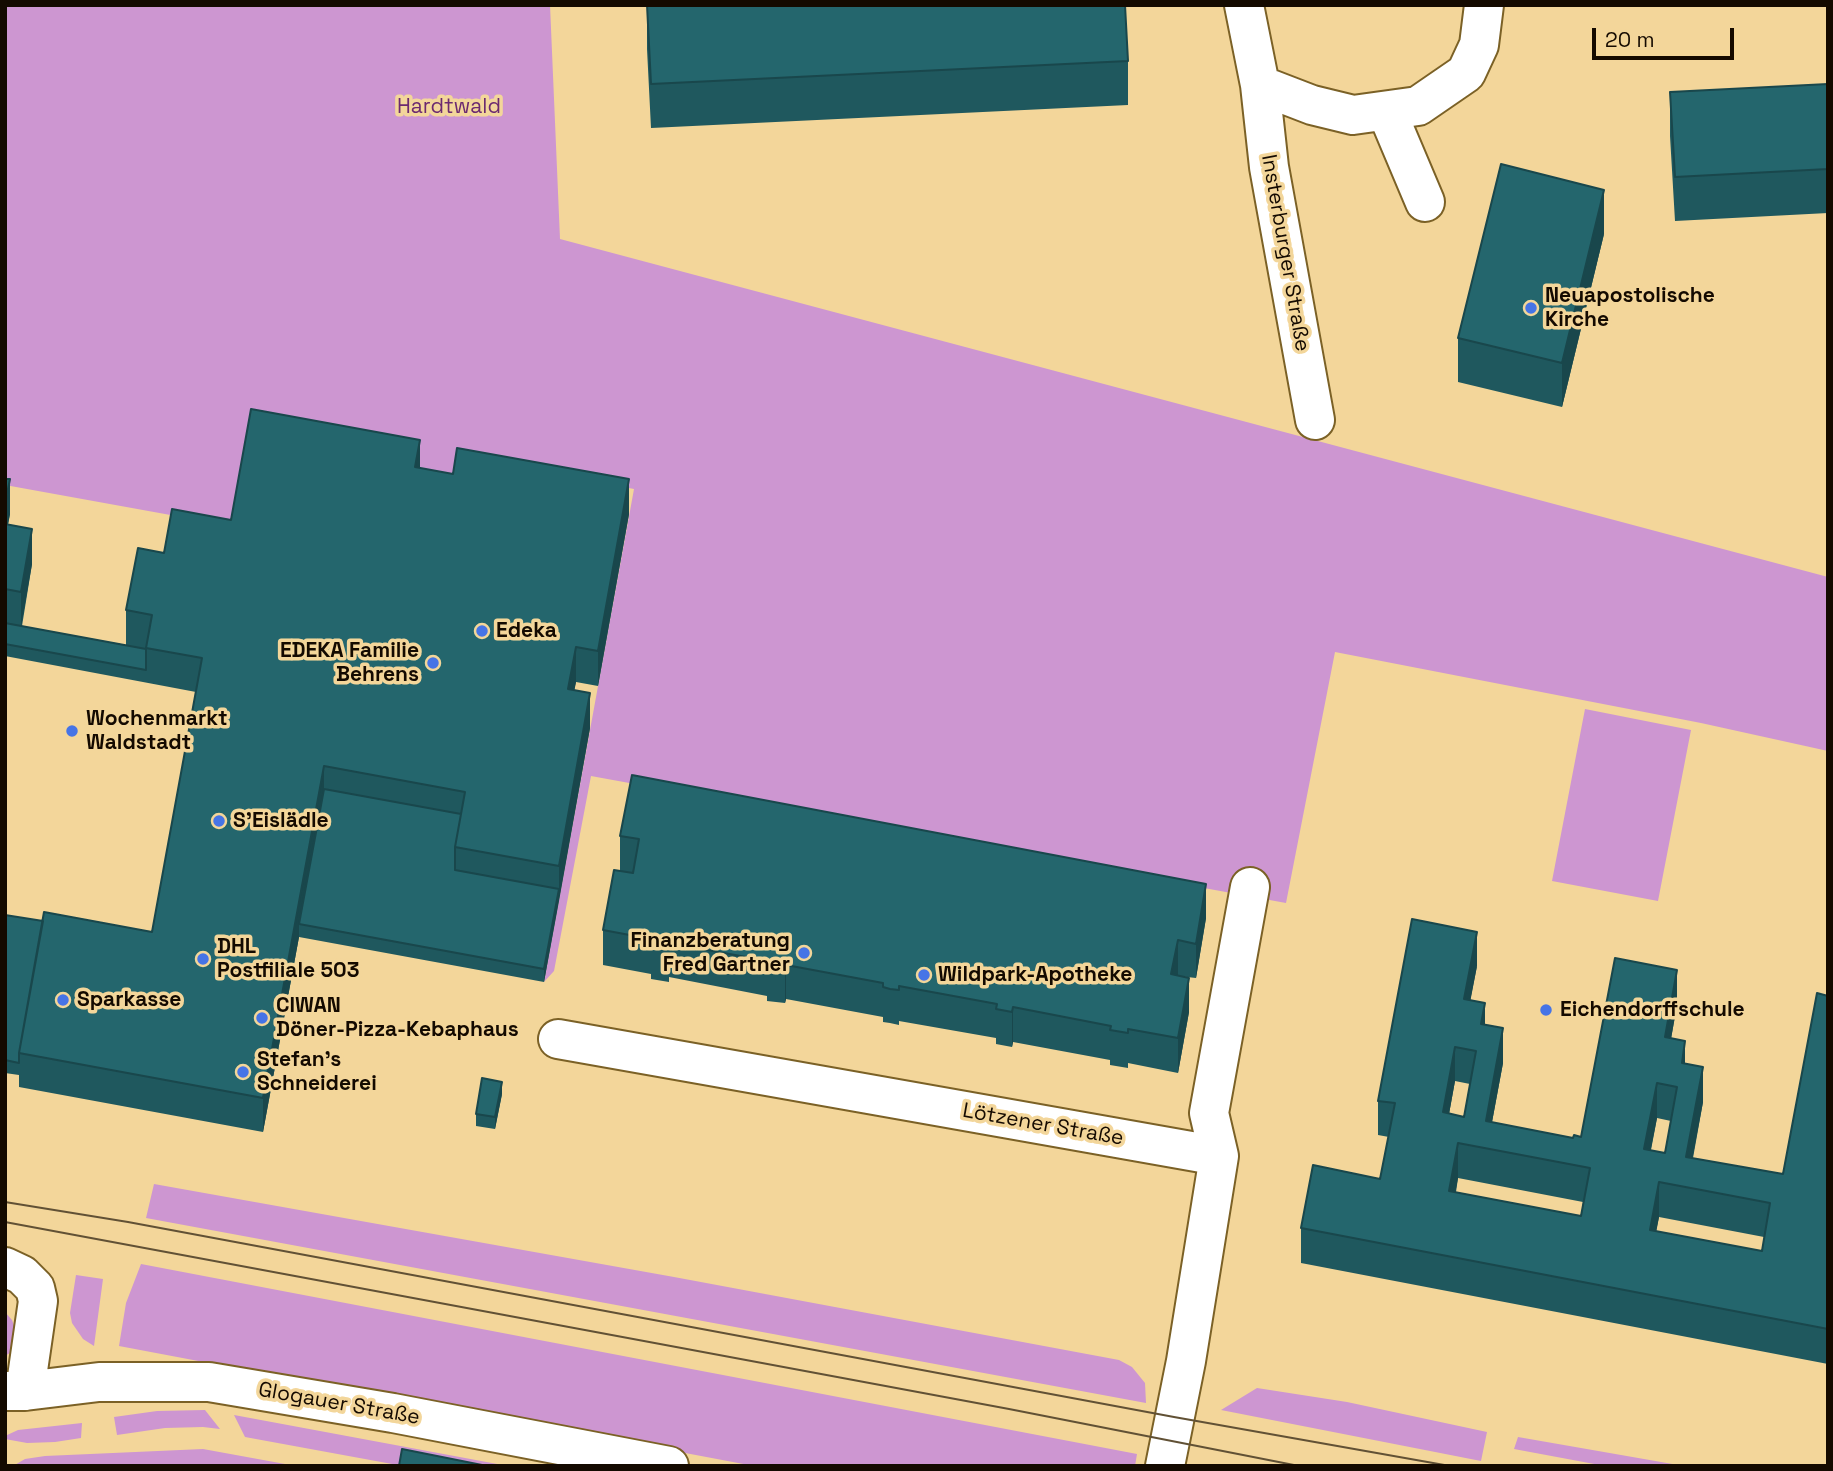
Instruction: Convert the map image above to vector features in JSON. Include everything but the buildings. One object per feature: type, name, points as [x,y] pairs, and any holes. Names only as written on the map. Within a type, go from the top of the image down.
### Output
[{"type":"street","name":"Insterburger Straße","points":[[1244,5],[1260,85],[1269,167],[1315,421]]},
{"type":"street","points":[[1260,85],[1312,105],[1353,115],[1418,106],[1466,73],[1479,45],[1484,5]]},
{"type":"street","points":[[1387,112],[1425,202]]},
{"type":"street","points":[[1165,1466],[1186,1361],[1219,1156],[1209,1113],[1250,887]]},
{"type":"street","name":"Lötzener Straße","points":[[558,1038],[1219,1156]]},
{"type":"street","points":[[5,1268],[22,1275],[35,1289],[38,1301],[15,1391]]},
{"type":"street","name":"Glogauer Straße","points":[[15,1391],[99,1382],[209,1382],[393,1413],[669,1466]]},
{"type":"green space","name":"Hardtwald","points":[[5,5],[550,5],[560,239],[1828,577],[1828,751],[1701,723],[1335,652],[1286,903],[591,776],[554,971],[544,982],[634,489],[508,465],[231,555],[176,516],[5,485]]},
{"type":"green space","points":[[1585,709],[1691,730],[1658,901],[1552,881]]},
{"type":"green space","points":[[154,1184],[1119,1360],[1132,1367],[1145,1383],[1146,1403],[146,1218]]},
{"type":"green space","points":[[141,1264],[1137,1454],[1135,1466],[754,1466],[119,1346],[126,1303]]},
{"type":"green space","points":[[76,1275],[103,1279],[94,1346],[83,1339],[72,1323],[70,1313]]},
{"type":"green space","points":[[5,1312],[16,1331],[13,1351],[5,1356]]},
{"type":"green space","points":[[1257,1388],[1347,1402],[1487,1432],[1481,1461],[1221,1410]]},
{"type":"green space","points":[[205,1410],[220,1429],[165,1428],[117,1435],[114,1417],[157,1411]]},
{"type":"green space","points":[[234,1415],[508,1466],[403,1466],[245,1437]]},
{"type":"green space","points":[[82,1423],[81,1438],[27,1443],[5,1439],[5,1436],[18,1430]]},
{"type":"green space","points":[[1518,1437],[1684,1466],[1605,1466],[1514,1449]]},
{"type":"green space","points":[[203,1449],[296,1466],[13,1466],[25,1459],[45,1456]]},
{"type":"tram line","points":[[5,1202],[128,1222],[1450,1466]]},
{"type":"tram line","points":[[5,1222],[1009,1409],[1299,1466]]},
{"type":"place","name":"Neuapostolische Kirche","points":[[1531,308]]},
{"type":"place","name":"Edeka","points":[[482,631]]},
{"type":"place","name":"EDEKA Familie Behrens","points":[[433,663]]},
{"type":"place","name":"Wochenmarkt Waldstadt","points":[[72,731]]},
{"type":"place","name":"S'Eislädle","points":[[219,821]]},
{"type":"place","name":"Finanzberatung Fred Gartner","points":[[804,953]]},
{"type":"place","name":"DHL Postfiliale 503","points":[[203,959]]},
{"type":"place","name":"Wildpark-Apotheke","points":[[924,975]]},
{"type":"place","name":"Sparkasse","points":[[63,1000]]},
{"type":"place","name":"Eichendorffschule","points":[[1546,1010]]},
{"type":"place","name":"CIWAN Döner-Pizza-Kebaphaus","points":[[262,1018]]},
{"type":"place","name":"Stefan's Schneiderei","points":[[243,1072]]}]
